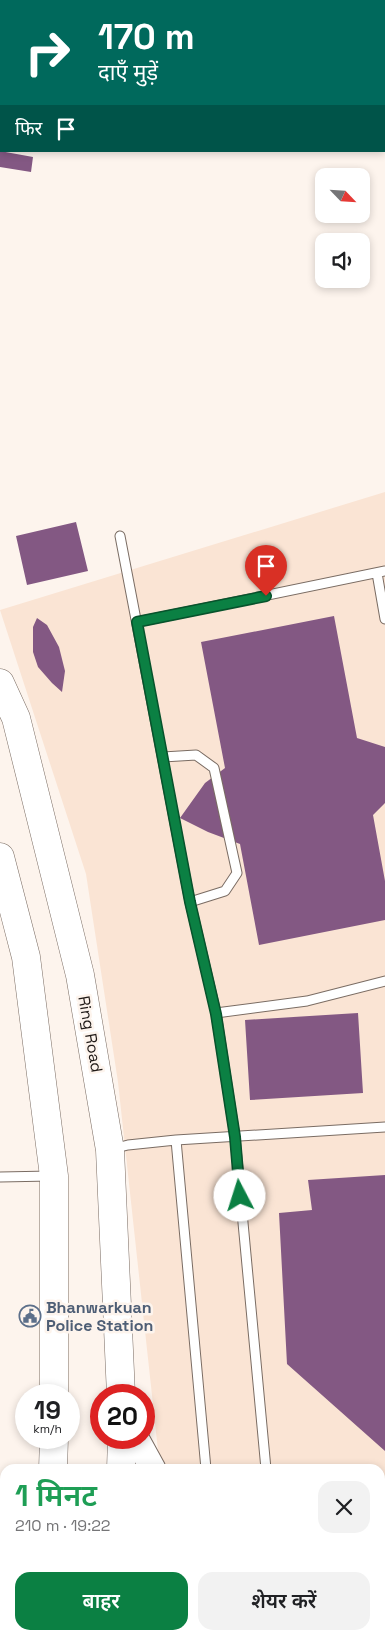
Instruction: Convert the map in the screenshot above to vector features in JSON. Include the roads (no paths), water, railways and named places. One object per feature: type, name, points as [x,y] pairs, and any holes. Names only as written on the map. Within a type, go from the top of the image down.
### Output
[{"type":"main road","name":"Ring Road","points":[[0,684],[16,718],[80,975],[110,1150],[121,1384]]},
{"type":"main road","points":[[0,857],[26,957],[54,1176],[54,1384]]},
{"type":"main road","points":[[122,1449],[122,1464]]},
{"type":"main road","points":[[142,1449],[150,1464]]},
{"type":"lane","points":[[120,536],[190,902],[216,1014],[235,1137],[266,1464]]},
{"type":"lane","points":[[137,622],[381,572],[385,619]]},
{"type":"lane","points":[[162,757],[196,755],[214,768],[237,873],[225,891],[190,902]]},
{"type":"lane","points":[[216,1014],[307,1001],[385,982]]},
{"type":"lane","points":[[110,1150],[128,1145],[176,1140],[385,1127]]},
{"type":"lane","points":[[176,1140],[206,1464]]},
{"type":"lane","points":[[0,1177],[54,1176]]},
{"type":"place","name":"Bhanwarkuan Police Station","points":[[30,1316]]}]
